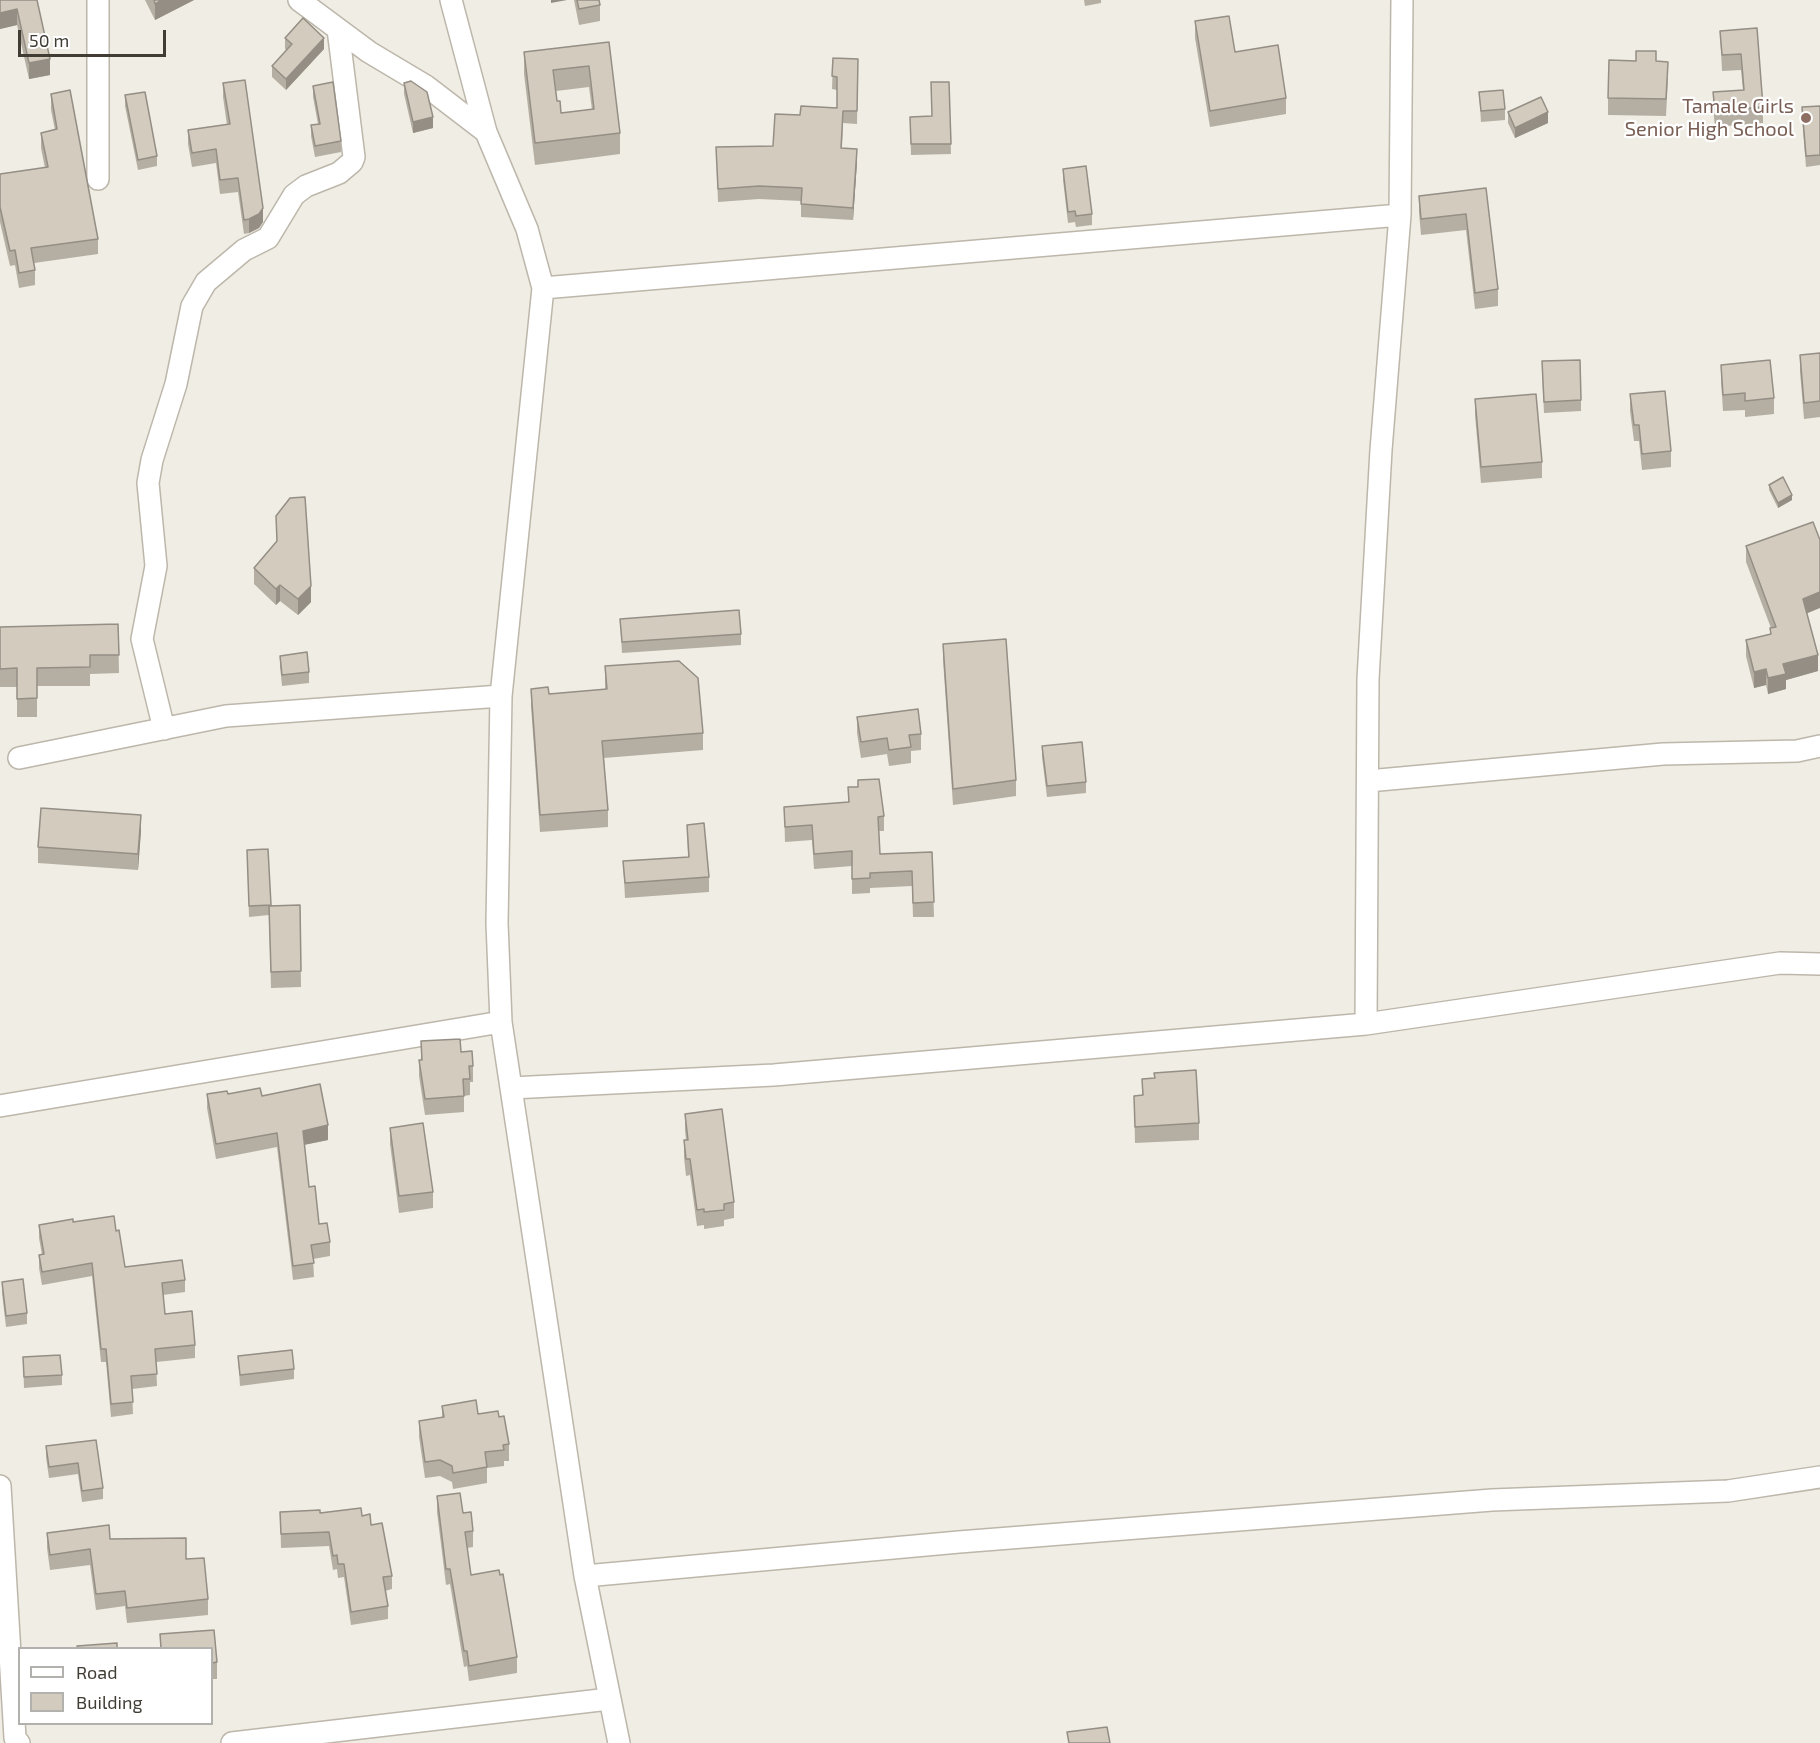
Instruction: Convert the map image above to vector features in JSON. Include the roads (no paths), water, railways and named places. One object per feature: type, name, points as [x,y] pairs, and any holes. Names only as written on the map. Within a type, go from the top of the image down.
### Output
[{"type":"street","points":[[98,0],[98,179]]},
{"type":"street","points":[[299,0],[369,52],[426,86],[486,132]]},
{"type":"street","points":[[451,0],[486,132],[527,229],[543,288],[501,696],[497,923],[501,1022],[585,1576],[619,1743]]},
{"type":"street","points":[[1366,1024],[1368,679],[1381,450],[1400,214],[1402,0]]},
{"type":"street","points":[[164,729],[142,639],[156,566],[148,483],[152,460],[176,384],[192,306],[206,282],[244,250],[268,238],[294,195],[306,186],[339,172],[352,162],[354,157],[338,29]]},
{"type":"street","points":[[543,288],[1400,214]]},
{"type":"street","points":[[19,758],[226,716],[501,696]]},
{"type":"street","points":[[1368,781],[1663,754],[1797,752],[1820,746]]},
{"type":"street","points":[[511,1088],[774,1075],[1366,1024],[1780,963],[1820,963]]},
{"type":"street","points":[[0,1106],[501,1022]]},
{"type":"street","points":[[585,1576],[959,1542],[1492,1500],[1728,1491],[1820,1477]]},
{"type":"street","points":[[0,1486],[15,1738],[19,1743]]},
{"type":"street","points":[[0,1719],[14,1697]]},
{"type":"street","points":[[232,1743],[609,1699]]},
{"type":"place","name":"Tamale Girls Senior High School","points":[[1806,118]]}]
